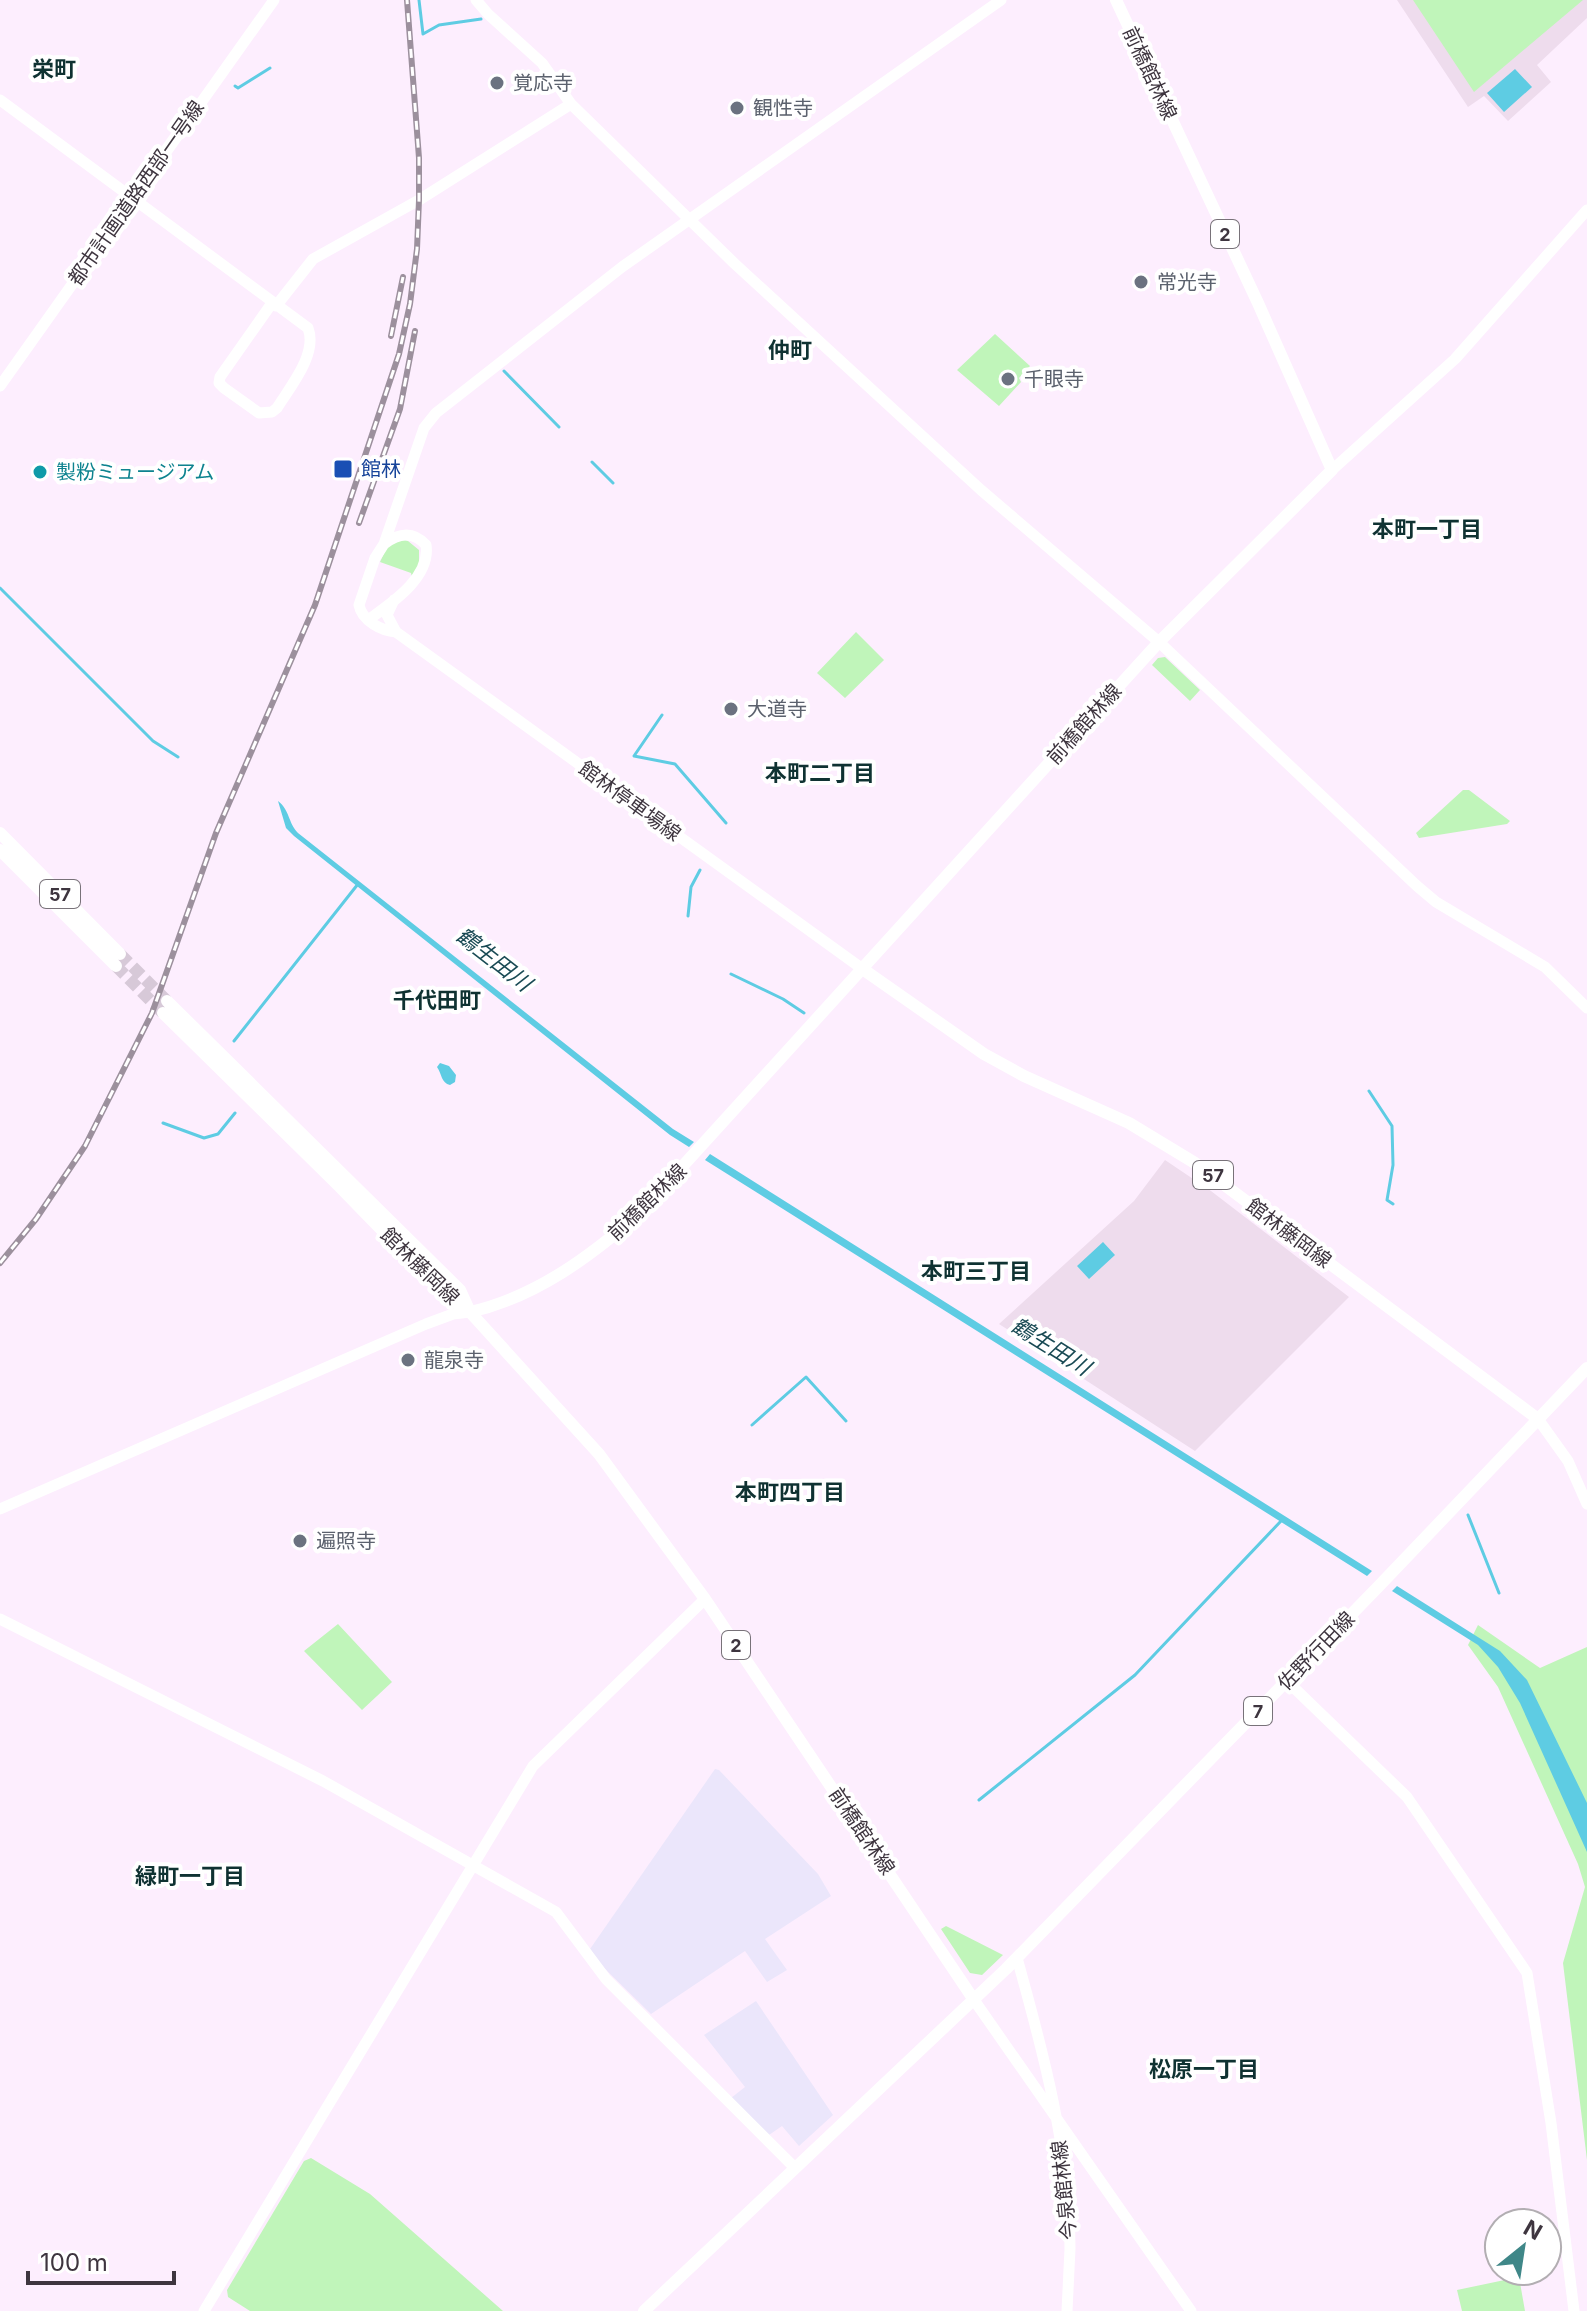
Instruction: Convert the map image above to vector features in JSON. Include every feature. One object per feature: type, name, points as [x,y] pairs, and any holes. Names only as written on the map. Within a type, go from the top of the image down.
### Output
[{"type":"main road","name":"前橋館林線","points":[[470,1312],[499,1306],[541,1286],[593,1252],[665,1189],[1159,642],[1332,470],[1258,303],[1116,0]]},
{"type":"main road","name":"57","points":[[0,833],[118,960],[0,850]]},
{"type":"main road","name":"館林藤岡線","points":[[864,970],[984,1054],[1024,1076],[1129,1123],[1195,1163],[1538,1419]]},
{"type":"main road","name":"館林藤岡線","points":[[165,1007],[447,1297],[470,1312]]},
{"type":"main road","name":"前橋館林線","points":[[470,1312],[599,1454],[705,1599],[974,2000]]},
{"type":"main road","name":"佐野行田線","points":[[974,2000],[1287,1681],[1587,1368]]},
{"type":"main road","points":[[644,2311],[974,2000]]},
{"type":"street","name":"都市計画道路西部一号線","points":[[0,386],[274,0]]},
{"type":"street","points":[[476,0],[542,63],[571,104],[689,221],[981,490],[1159,642],[1417,886],[1436,902],[1545,967],[1587,1008]]},
{"type":"street","points":[[398,501],[397,518],[404,534],[424,542],[427,555],[416,577],[394,600],[368,620],[361,614],[359,605],[375,558],[384,544],[398,501],[424,428],[436,413],[610,277],[1001,0]]},
{"type":"street","points":[[0,100],[274,304],[308,328],[311,339],[301,369],[277,408],[272,412],[259,413],[224,388],[219,383],[220,377],[274,304],[313,259],[425,196],[571,104]]},
{"type":"street","points":[[1332,470],[1455,359],[1587,210]]},
{"type":"street","points":[[384,544],[404,534]]},
{"type":"street","points":[[394,600],[387,615],[396,632]]},
{"type":"street","name":"館林停車場線","points":[[368,620],[396,632],[864,970]]},
{"type":"street","points":[[0,1509],[157,1438],[426,1324],[453,1314],[470,1312]]},
{"type":"street","points":[[1538,1419],[1568,1461],[1587,1504]]},
{"type":"street","points":[[204,2311],[533,1766],[705,1599]]},
{"type":"street","points":[[0,1619],[323,1781],[556,1912],[606,1979],[794,2167]]},
{"type":"street","points":[[1287,1681],[1407,1797],[1527,1973],[1551,2123],[1574,2311]]},
{"type":"street","points":[[1017,1958],[1046,2066],[1056,2117],[1191,2311]]},
{"type":"street","name":"今泉館林線","points":[[974,2000],[1056,2117],[1069,2233],[1067,2311]]},
{"type":"shaded area","points":[[1397,0],[1587,0],[1587,18],[1537,65],[1551,82],[1508,121],[1484,96],[1468,107]]},
{"type":"shaded area","points":[[1165,1160],[1211,1191],[1349,1297],[1195,1451],[999,1324],[1134,1201]]},
{"type":"shaded area","points":[[715,1769],[818,1874],[831,1896],[765,1939],[787,1970],[767,1982],[745,1951],[651,2014],[601,1965],[590,1949]]},
{"type":"shaded area","points":[[756,2001],[833,2115],[799,2146],[782,2126],[769,2135],[731,2098],[745,2087],[704,2035]]},
{"type":"green space","points":[[1413,0],[1583,0],[1474,92]]},
{"type":"green space","points":[[995,334],[1030,366],[1019,378],[1021,382],[999,406],[957,370]]},
{"type":"green space","points":[[401,539],[419,550],[419,565],[412,577],[411,573],[380,562],[387,547]]},
{"type":"green space","points":[[856,632],[884,660],[845,698],[817,673]]},
{"type":"green space","points":[[1165,657],[1200,690],[1190,701],[1152,665],[1158,658]]},
{"type":"green space","points":[[1463,790],[1469,790],[1510,821],[1419,838],[1416,833]]},
{"type":"green space","points":[[338,1624],[392,1682],[362,1710],[304,1651]]},
{"type":"green space","points":[[1478,1625],[1540,1668],[1587,1647],[1587,2160],[1563,1963],[1585,1887],[1578,1864],[1498,1687],[1468,1645]]},
{"type":"green space","points":[[946,1926],[1003,1955],[982,1975],[970,1973],[941,1929]]},
{"type":"green space","points":[[311,2158],[370,2194],[503,2311],[250,2311],[228,2297],[227,2290],[304,2161]]},
{"type":"green space","points":[[1483,2285],[1483,2287],[1521,2287],[1525,2311],[1462,2311],[1457,2290]]},
{"type":"water","points":[[1515,69],[1532,87],[1504,112],[1487,93]]},
{"type":"water","points":[[278,801],[298,833],[673,1129],[694,1142],[689,1147],[670,1135],[294,836],[286,828]]},
{"type":"water","points":[[440,1063],[449,1066],[456,1075],[455,1082],[450,1085],[443,1080],[437,1067]]},
{"type":"water","points":[[710,1154],[1372,1571],[1367,1576],[705,1160]]},
{"type":"water","points":[[1103,1242],[1115,1255],[1089,1279],[1077,1266]]},
{"type":"water","points":[[1397,1586],[1500,1651],[1527,1680],[1587,1803],[1587,1852],[1520,1703],[1498,1667],[1478,1645],[1392,1591]]},
{"type":"waterway","points":[[419,0],[423,34],[439,25],[481,19]]},
{"type":"waterway","points":[[235,86],[238,88],[270,68]]},
{"type":"waterway","points":[[504,371],[559,427]]},
{"type":"waterway","points":[[592,462],[613,483]]},
{"type":"waterway","name":"鶴生田川","points":[[0,588],[153,741],[178,757]]},
{"type":"waterway","points":[[662,715],[634,756],[675,764],[726,823]]},
{"type":"waterway","points":[[688,916],[691,887],[700,870]]},
{"type":"waterway","points":[[234,1041],[358,884]]},
{"type":"waterway","points":[[731,974],[783,999],[804,1013]]},
{"type":"waterway","points":[[1369,1091],[1392,1126],[1393,1165],[1387,1200],[1393,1204]]},
{"type":"waterway","points":[[163,1123],[204,1138],[218,1134],[235,1113]]},
{"type":"waterway","points":[[752,1425],[806,1377],[846,1421]]},
{"type":"waterway","points":[[1468,1515],[1499,1593]]},
{"type":"waterway","points":[[979,1800],[1135,1675],[1281,1521]]},
{"type":"tunnel","points":[[120,954],[167,1001]]},
{"type":"tunnel","points":[[116,966],[163,1013]]},
{"type":"railway","points":[[0,1263],[36,1219],[85,1146],[152,1013],[216,833],[315,605],[399,354],[410,304],[419,200],[419,158],[407,0]]},
{"type":"railway","points":[[391,336],[403,277]]},
{"type":"railway","points":[[359,523],[400,409],[415,331]]},
{"type":"place","name":"覚応寺","points":[[497,83]]},
{"type":"place","name":"観性寺","points":[[737,108]]},
{"type":"place","name":"常光寺","points":[[1141,282]]},
{"type":"place","name":"千眼寺","points":[[1008,379]]},
{"type":"place","name":"館林","points":[[343,469]]},
{"type":"place","name":"製粉ミュージアム","points":[[40,472]]},
{"type":"place","name":"大道寺","points":[[731,709]]},
{"type":"place","name":"龍泉寺","points":[[408,1360]]},
{"type":"place","name":"遍照寺","points":[[300,1541]]},
{"type":"district","name":"栄町","points":[[54,69]]},
{"type":"district","name":"仲町","points":[[790,350]]},
{"type":"district","name":"本町一丁目","points":[[1427,529]]},
{"type":"district","name":"本町二丁目","points":[[820,773]]},
{"type":"district","name":"千代田町","points":[[437,1000]]},
{"type":"district","name":"本町三丁目","points":[[976,1271]]},
{"type":"district","name":"本町四丁目","points":[[790,1492]]},
{"type":"district","name":"緑町一丁目","points":[[190,1876]]},
{"type":"district","name":"松原一丁目","points":[[1204,2069]]}]
